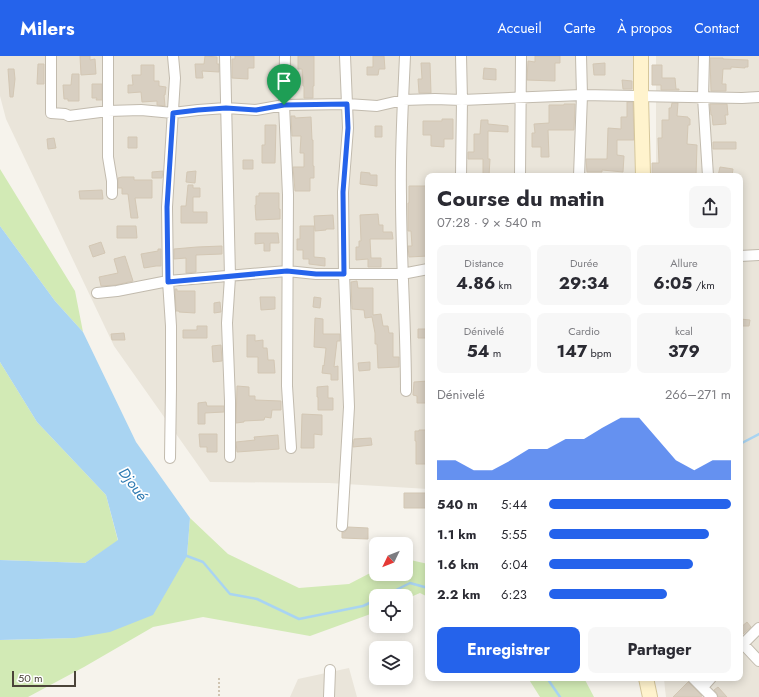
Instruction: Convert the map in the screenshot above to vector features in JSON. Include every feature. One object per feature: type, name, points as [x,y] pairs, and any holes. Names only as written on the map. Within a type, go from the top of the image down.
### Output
[{"type":"street","points":[[52,56],[51,113],[65,114],[69,116],[108,111],[141,110],[173,113],[226,108],[256,110],[284,105],[347,104],[377,106],[403,100],[435,99],[462,100],[582,95],[759,97]]},
{"type":"street","points":[[108,56],[108,157],[112,180],[112,194]]},
{"type":"street","points":[[170,458],[171,326],[168,282],[167,207],[175,78],[173,56]]},
{"type":"street","points":[[225,56],[230,277],[227,323],[230,401],[230,457]]},
{"type":"street","points":[[285,56],[284,105],[288,195],[287,386],[291,448]]},
{"type":"street","points":[[342,526],[349,407],[344,274],[343,192],[348,128],[345,56]]},
{"type":"street","points":[[405,56],[400,194],[406,391]]},
{"type":"street","points":[[461,56],[461,173]]},
{"type":"street","points":[[520,173],[521,56]]},
{"type":"street","points":[[579,173],[582,95],[581,56]]},
{"type":"street","points":[[641,56],[643,173]]},
{"type":"street","points":[[704,56],[703,97],[708,173]]},
{"type":"street","points":[[743,256],[759,255]]},
{"type":"street","points":[[97,294],[168,282],[287,271],[316,274],[402,274],[425,270]]},
{"type":"street","points":[[743,644],[759,628]]},
{"type":"street","points":[[743,648],[759,661]]},
{"type":"street","points":[[329,697],[330,670]]},
{"type":"street","points":[[647,681],[650,697]]},
{"type":"street","points":[[696,681],[712,697]]},
{"type":"street","points":[[703,687],[709,681]]},
{"type":"path","points":[[218,678],[219,697]]},
{"type":"shaded area","points":[[0,56],[636,56],[635,173],[425,173],[425,489],[329,483],[210,482],[114,346],[6,119],[0,96]]},
{"type":"shaded area","points":[[656,56],[759,56],[759,697],[666,697],[664,681],[743,681],[743,173],[656,173]]},
{"type":"shaded area","points":[[349,668],[357,697],[290,697],[298,679]]},
{"type":"green space","points":[[0,169],[75,291],[83,332],[55,301],[0,226]]},
{"type":"green space","points":[[0,362],[37,422],[106,495],[118,541],[85,563],[0,560]]},
{"type":"green space","points":[[190,518],[228,554],[299,588],[349,584],[369,574],[369,581],[413,581],[413,561],[425,563],[425,596],[420,593],[413,596],[413,589],[369,589],[369,615],[310,636],[203,617],[153,627],[28,697],[0,697],[0,640],[75,638],[187,556]]},
{"type":"green space","points":[[530,681],[586,681],[594,697],[540,697]]},
{"type":"water","name":"Djoué","points":[[0,226],[55,301],[83,332],[136,442],[190,518],[187,556],[153,615],[110,632],[75,638],[0,640],[0,560],[85,563],[118,540],[106,495],[37,422],[0,362]]},
{"type":"building","points":[[80,56],[90,56],[90,60],[95,59],[96,74],[81,75]]},
{"type":"building","points":[[205,56],[217,57],[219,72],[202,71],[203,78],[196,78],[195,64],[204,64]]},
{"type":"building","points":[[235,56],[254,56],[254,68],[248,68],[248,79],[232,78],[232,59],[235,59]]},
{"type":"building","points":[[298,56],[314,56],[313,98],[304,98],[302,69],[298,69]]},
{"type":"building","points":[[373,56],[384,56],[385,69],[379,69],[378,75],[367,75],[367,67],[373,67]]},
{"type":"building","points":[[535,56],[560,56],[560,63],[555,63],[555,81],[527,80],[528,61],[535,62]]},
{"type":"building","points":[[710,58],[748,60],[748,67],[731,67],[731,69],[723,69],[722,84],[726,84],[726,91],[711,91]]},
{"type":"building","points":[[421,63],[430,63],[431,93],[419,93],[418,79],[422,79]]},
{"type":"building","points":[[605,63],[605,75],[594,75],[593,64]]},
{"type":"building","points":[[38,64],[44,64],[44,84],[37,84]]},
{"type":"building","points":[[141,65],[154,65],[154,81],[159,81],[159,86],[166,87],[164,95],[165,106],[157,105],[157,101],[142,102],[141,92],[128,93],[128,85],[133,85],[132,75],[141,75]]},
{"type":"building","points":[[652,65],[662,65],[662,78],[675,78],[676,89],[679,90],[661,90],[661,85],[652,85]]},
{"type":"building","points":[[484,68],[496,69],[496,80],[483,79]]},
{"type":"building","points":[[8,69],[14,69],[15,79],[13,97],[10,97]]},
{"type":"building","points":[[72,74],[79,74],[79,101],[68,101],[68,99],[64,99],[63,85],[71,85]]},
{"type":"building","points":[[622,80],[632,81],[632,89],[623,89]]},
{"type":"building","points":[[92,84],[102,84],[102,100],[92,98]]},
{"type":"building","points":[[627,102],[633,102],[634,140],[617,140],[617,155],[624,156],[623,172],[602,170],[602,172],[587,172],[586,159],[607,159],[608,128],[621,129],[621,117],[627,117]]},
{"type":"building","points":[[672,103],[678,103],[677,116],[688,117],[690,119],[690,125],[688,125],[687,144],[697,145],[696,173],[652,173],[652,163],[659,163],[658,138],[662,138],[662,120],[669,120],[669,108],[671,108]]},
{"type":"building","points":[[575,104],[574,130],[548,130],[549,157],[541,157],[541,147],[532,147],[532,133],[535,133],[534,124],[549,123],[549,105]]},
{"type":"building","points":[[710,104],[727,104],[728,115],[725,115],[726,124],[713,125]]},
{"type":"building","points":[[291,116],[295,116],[295,118],[311,117],[314,178],[310,178],[310,191],[295,191],[293,167],[304,167],[304,153],[300,153],[301,136],[292,136]]},
{"type":"building","points":[[442,119],[453,119],[453,139],[444,139],[444,147],[431,146],[431,135],[423,135],[423,121],[442,121]]},
{"type":"building","points":[[481,120],[488,120],[488,124],[508,126],[508,132],[488,131],[488,159],[490,159],[489,173],[483,173],[483,159],[468,159],[468,152],[474,152],[474,134],[480,134]]},
{"type":"building","points":[[265,125],[276,125],[275,163],[262,163],[262,145],[265,145]]},
{"type":"building","points":[[375,126],[382,126],[382,137],[375,137]]},
{"type":"building","points":[[128,137],[137,137],[137,148],[128,148]]},
{"type":"building","points":[[54,138],[56,148],[48,149],[47,139]]},
{"type":"building","points":[[713,142],[736,142],[736,149],[713,149]]},
{"type":"building","points":[[243,160],[253,160],[253,169],[243,169]]},
{"type":"building","points":[[720,167],[733,169],[732,173],[719,173]]},
{"type":"building","points":[[163,171],[162,178],[152,178],[152,172]]},
{"type":"building","points":[[196,171],[195,183],[186,182],[187,172]]},
{"type":"building","points":[[361,172],[370,173],[370,175],[377,175],[377,186],[360,184]]},
{"type":"building","points":[[134,177],[134,180],[152,180],[152,198],[135,198],[138,218],[131,218],[128,194],[122,194],[122,188],[118,188],[118,178]]},
{"type":"building","points":[[188,185],[193,185],[193,188],[200,188],[200,197],[193,197],[193,212],[207,212],[207,223],[181,223],[181,206],[186,206]]},
{"type":"building","points":[[409,186],[425,186],[425,256],[409,257],[408,246],[412,246],[411,231],[408,231]]},
{"type":"building","points":[[102,190],[103,199],[80,199],[79,191]]},
{"type":"building","points":[[259,193],[279,193],[280,219],[256,220],[256,196],[259,196]]},
{"type":"building","points":[[378,214],[379,225],[383,225],[383,232],[392,232],[393,239],[370,239],[371,258],[381,258],[381,267],[368,267],[368,259],[356,260],[356,247],[359,247],[359,241],[361,241],[360,215]]},
{"type":"building","points":[[333,215],[334,229],[315,231],[314,216]]},
{"type":"building","points":[[117,226],[136,226],[137,238],[117,238]]},
{"type":"building","points":[[300,226],[314,226],[314,257],[325,258],[325,266],[309,264],[309,259],[303,259],[303,250],[297,250],[297,239],[300,239]]},
{"type":"building","points":[[255,233],[278,233],[279,243],[270,243],[270,251],[264,251],[264,243],[255,244]]},
{"type":"building","points":[[101,242],[105,253],[93,257],[89,246]]},
{"type":"building","points":[[222,246],[222,254],[196,255],[196,272],[186,273],[186,258],[174,259],[174,249]]},
{"type":"building","points":[[158,249],[161,249],[161,266],[144,268],[141,254],[158,251]]},
{"type":"building","points":[[125,256],[133,281],[116,285],[101,286],[99,277],[118,273],[114,259]]},
{"type":"building","points":[[357,281],[358,288],[373,288],[373,315],[381,314],[383,326],[388,326],[389,333],[393,333],[393,357],[399,357],[399,367],[378,368],[377,344],[375,344],[375,333],[372,317],[365,318],[364,310],[352,309],[351,282]]},
{"type":"building","points":[[175,289],[177,289],[177,291],[195,291],[195,313],[176,311]]},
{"type":"building","points":[[260,297],[275,297],[275,309],[261,310]]},
{"type":"building","points":[[314,297],[321,298],[320,308],[313,307]]},
{"type":"building","points":[[220,302],[221,312],[214,313],[214,303]]},
{"type":"building","points":[[315,318],[323,319],[323,334],[340,334],[340,341],[337,341],[334,367],[338,366],[338,380],[331,380],[331,374],[322,373],[326,348],[314,347]]},
{"type":"building","points":[[743,319],[750,320],[749,326],[743,326]]},
{"type":"building","points":[[197,326],[207,326],[207,338],[183,338],[183,330],[197,330]]},
{"type":"building","points":[[418,329],[425,329],[425,338],[418,338]]},
{"type":"building","points":[[124,333],[125,340],[112,340],[111,334]]},
{"type":"building","points":[[247,335],[255,335],[255,341],[263,340],[263,348],[267,348],[268,360],[274,360],[275,373],[258,373],[258,357],[247,357]]},
{"type":"building","points":[[221,345],[222,361],[213,362],[212,346]]},
{"type":"building","points":[[370,362],[370,370],[359,371],[358,363]]},
{"type":"building","points":[[425,381],[425,403],[417,403],[417,396],[413,395],[414,382]]},
{"type":"building","points":[[237,386],[249,387],[249,396],[255,396],[255,400],[281,401],[281,410],[272,410],[271,418],[265,417],[264,420],[236,423]]},
{"type":"building","points":[[328,386],[328,398],[333,398],[333,410],[318,410],[317,387]]},
{"type":"building","points":[[206,402],[207,406],[224,406],[224,412],[205,413],[205,424],[198,424],[198,403]]},
{"type":"building","points":[[302,414],[322,415],[322,435],[314,434],[314,448],[301,448]]},
{"type":"building","points":[[425,430],[425,464],[416,464],[415,431]]},
{"type":"building","points":[[199,434],[217,434],[217,452],[207,452],[207,447],[200,447]]},
{"type":"building","points":[[278,435],[279,449],[237,452],[236,442],[255,440],[254,437]]},
{"type":"building","points":[[371,438],[372,445],[353,447],[354,439]]},
{"type":"building","points":[[404,493],[425,493],[425,508],[404,508]]},
{"type":"building","points":[[348,527],[368,528],[368,539],[342,538],[342,532],[345,532]]},
{"type":"building","points":[[747,622],[751,627],[743,634],[743,625]]},
{"type":"building","points":[[688,682],[702,696],[673,697]]},
{"type":"building","points":[[718,687],[727,697],[718,697],[714,690]]},
{"type":"waterway","points":[[743,442],[759,434]]},
{"type":"waterway","points":[[187,556],[203,562],[230,594],[257,599],[299,619],[363,606],[369,603]]},
{"type":"waterway","points":[[398,589],[410,583],[425,587]]},
{"type":"waterway","points":[[549,681],[560,697]]},
{"type":"route","points":[[347,104],[348,128],[343,192],[344,274],[316,274],[287,271],[168,282],[167,207],[173,113],[226,108],[256,110],[284,105],[347,104]]}]
